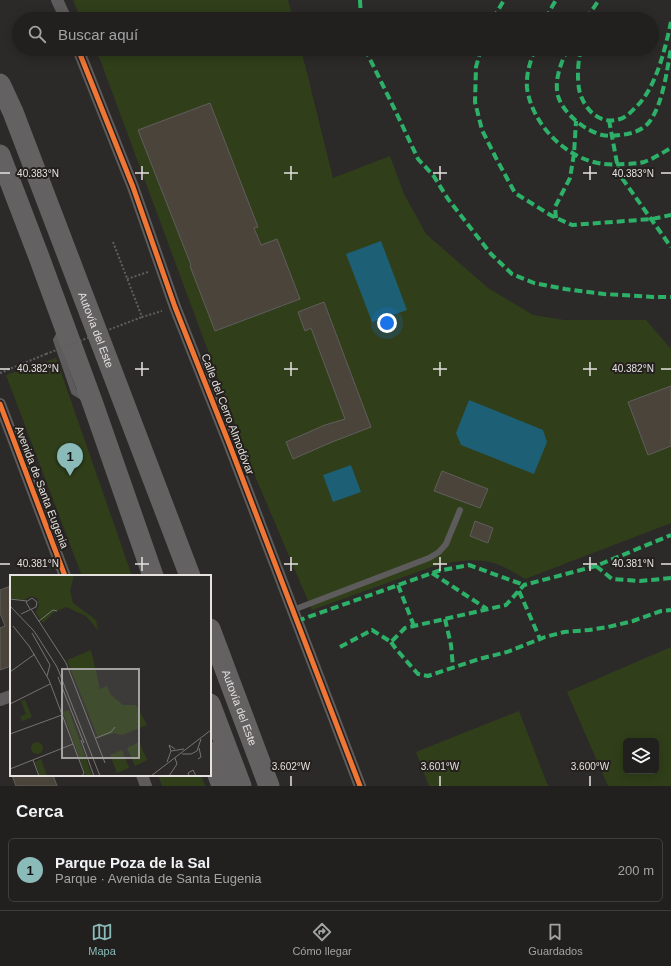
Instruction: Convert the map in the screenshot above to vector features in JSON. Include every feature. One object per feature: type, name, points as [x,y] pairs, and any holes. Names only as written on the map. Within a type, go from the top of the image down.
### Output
[{"type":"highway","name":"Autovía del Este","points":[[0,84],[16,120],[190,575]]},
{"type":"highway","points":[[0,155],[94,404],[153,575]]},
{"type":"highway","name":"Autovía del Este","points":[[211,632],[270,786]]},
{"type":"highway","points":[[211,707],[241,786]]},
{"type":"highway","points":[[211,755],[222,786]]},
{"type":"street","points":[[57,0],[63,12]]},
{"type":"street","name":"Calle del Cerro Almodóvar","points":[[81,56],[133,187],[175,307],[360,786]]},
{"type":"street","name":"Avenida de Santa Eugenia","points":[[0,406],[65,575]]},
{"type":"street","points":[[0,700],[10,696]]},
{"type":"street","points":[[142,776],[146,786]]},
{"type":"lane","points":[[293,610],[429,558],[439,552],[446,544],[460,510]]},
{"type":"path","points":[[114,242],[142,317]]},
{"type":"path","points":[[127,279],[148,272]]},
{"type":"path","points":[[0,373],[142,317],[162,311]]},
{"type":"green space","points":[[73,0],[288,0],[291,12],[78,12]]},
{"type":"green space","points":[[98,56],[303,56],[333,178],[390,156],[404,194],[426,234],[488,288],[533,315],[564,320],[646,320],[671,349],[671,523],[525,579],[497,564],[473,560],[457,561],[434,566],[312,610],[250,464]]},
{"type":"green space","points":[[56,358],[132,575],[82,575],[6,375]]},
{"type":"green space","points":[[671,647],[671,786],[608,786],[567,692]]},
{"type":"green space","points":[[519,711],[548,786],[429,786],[416,752]]},
{"type":"green space","points":[[158,776],[201,776],[205,786],[162,786]]},
{"type":"water","points":[[381,241],[407,310],[372,322],[346,254]]},
{"type":"water","points":[[469,400],[543,430],[547,442],[534,474],[461,445],[456,433]]},
{"type":"water","points":[[351,465],[361,492],[333,502],[323,475]]},
{"type":"building","points":[[210,103],[258,227],[254,228],[261,245],[277,239],[300,299],[215,331],[138,130]]},
{"type":"building","points":[[324,302],[371,427],[293,459],[286,442],[325,425],[345,419],[311,328],[305,331],[298,312]]},
{"type":"building","points":[[671,386],[671,446],[648,455],[628,402]]},
{"type":"building","points":[[442,471],[488,489],[480,508],[434,491]]},
{"type":"building","points":[[475,521],[493,528],[488,543],[470,536]]},
{"type":"building","points":[[10,586],[10,666],[0,670],[0,628],[5,626],[0,613],[0,590]]},
{"type":"building","points":[[12,776],[53,776],[57,786],[16,786]]},
{"type":"marked path","points":[[360,0],[361,12]]},
{"type":"marked path","points":[[497,12],[504,0]]},
{"type":"marked path","points":[[549,12],[556,0]]},
{"type":"marked path","points":[[591,12],[599,0]]},
{"type":"marked path","points":[[580,56],[578,79],[579,89],[584,103],[588,109],[599,118],[605,120],[620,119],[635,108],[649,90],[659,68],[671,22]]},
{"type":"marked path","points":[[565,56],[558,78],[557,90],[558,96],[565,109],[570,115],[589,130],[605,136],[611,136],[637,131],[650,121],[661,96],[671,48]]},
{"type":"marked path","points":[[368,56],[418,159],[433,175],[448,199],[491,254],[512,274],[534,283],[565,289],[604,294],[671,297]]},
{"type":"marked path","points":[[479,56],[476,67],[475,102],[482,130],[515,193],[552,216],[572,225],[652,219],[671,215]]},
{"type":"marked path","points":[[532,56],[527,78],[527,88],[530,102],[544,127],[565,148],[577,156],[604,164],[630,164],[644,162],[671,148]]},
{"type":"marked path","points":[[609,120],[619,174],[671,247]]},
{"type":"marked path","points":[[556,218],[555,207],[570,178],[574,154],[576,121]]},
{"type":"marked path","points":[[340,647],[372,630],[391,642],[405,628],[506,605],[524,585],[596,566],[671,535]]},
{"type":"marked path","points":[[297,621],[438,571],[469,565],[524,585]]},
{"type":"marked path","points":[[596,566],[612,579],[640,581],[671,578]]},
{"type":"marked path","points":[[432,573],[487,609]]},
{"type":"marked path","points":[[398,585],[414,626]]},
{"type":"marked path","points":[[519,591],[540,639]]},
{"type":"marked path","points":[[391,642],[418,674],[428,676],[479,659],[507,652],[545,637],[564,632],[608,627],[633,621],[661,611],[671,610]]},
{"type":"marked path","points":[[445,619],[451,645],[453,667]]},
{"type":"cycle path","points":[[81,56],[133,187],[175,307],[230,446],[360,786]]},
{"type":"cycle path","points":[[0,404],[65,575]]},
{"type":"place","name":"Parque Poza de la Sal","points":[[70,476]]}]
